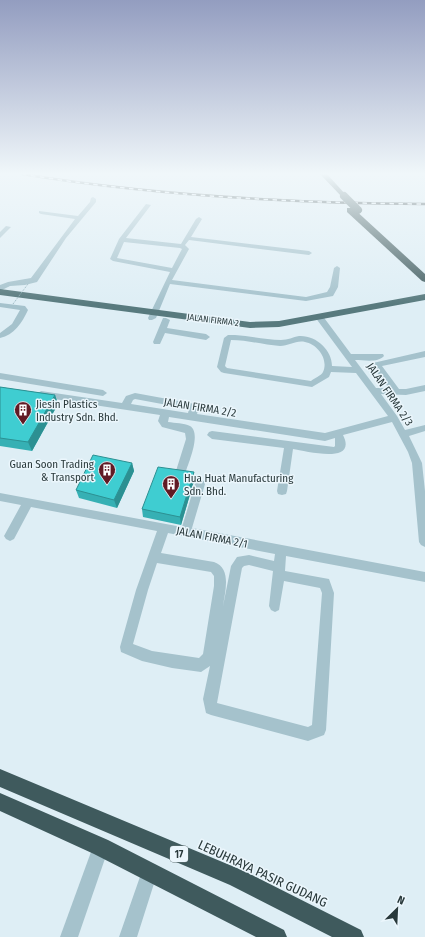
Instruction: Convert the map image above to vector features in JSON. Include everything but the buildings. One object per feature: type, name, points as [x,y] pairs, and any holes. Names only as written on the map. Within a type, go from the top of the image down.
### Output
[{"type":"highway","points":[[362,218],[425,279]]},
{"type":"highway","points":[[363,218],[425,270]]},
{"type":"highway","name":"LEBUHRAYA PASIR GUDANG","points":[[0,778],[237,878],[354,937]]},
{"type":"highway","points":[[0,802],[101,847],[150,871],[257,932],[277,937]]},
{"type":"main road","name":"JALAN FIRMA 2","points":[[0,292],[154,316],[166,320],[265,331],[425,297]]},
{"type":"main road","name":"JALAN FIRMA 2","points":[[0,297],[154,316],[250,325],[321,320],[425,304]]},
{"type":"street","points":[[0,289],[9,283],[27,283],[34,280],[79,218]]},
{"type":"street","points":[[139,218],[122,240],[113,260],[175,271]]},
{"type":"street","points":[[182,246],[199,219]]},
{"type":"street","points":[[0,236],[8,227]]},
{"type":"street","points":[[187,238],[309,253]]},
{"type":"street","points":[[122,240],[182,246],[186,249],[186,252],[168,282],[154,316]]},
{"type":"street","points":[[168,282],[306,299],[330,294],[334,287],[337,268]]},
{"type":"street","points":[[0,305],[22,308],[24,310],[21,317],[8,333],[0,336]]},
{"type":"street","points":[[157,342],[166,320]]},
{"type":"street","name":"JALAN FIRMA 2/3","points":[[321,320],[394,418],[413,452],[417,463],[425,542]]},
{"type":"street","points":[[162,330],[206,337]]},
{"type":"street","points":[[228,338],[282,343],[302,338],[313,341],[321,349],[328,358],[328,369],[326,375],[312,384],[224,370],[221,367],[228,338]]},
{"type":"street","points":[[396,391],[376,365],[425,354]]},
{"type":"street","points":[[349,357],[369,358],[380,356]]},
{"type":"street","points":[[328,369],[359,370]]},
{"type":"street","points":[[0,376],[103,393]]},
{"type":"street","points":[[15,390],[22,380]]},
{"type":"street","points":[[375,391],[406,392],[425,388]]},
{"type":"street","name":"JALAN FIRMA 2/2","points":[[31,392],[311,436],[326,437],[394,418]]},
{"type":"street","points":[[125,407],[129,398],[135,396],[192,406],[194,408],[192,418]]},
{"type":"street","points":[[165,413],[163,422],[165,425],[187,429],[190,432],[191,439],[180,474]]},
{"type":"street","points":[[403,434],[425,428]]},
{"type":"street","points":[[212,435],[335,451],[340,448],[341,440],[338,434]]},
{"type":"street","points":[[282,491],[289,446]]},
{"type":"street","points":[[186,532],[200,484]]},
{"type":"street","name":"JALAN FIRMA 2/1","points":[[0,497],[425,577]]},
{"type":"street","points":[[10,536],[28,502]]},
{"type":"street","points":[[154,557],[214,567],[220,575],[220,586],[209,654],[201,665],[173,662],[134,652],[126,647],[142,590],[164,528]]},
{"type":"street","points":[[275,606],[281,550]]},
{"type":"street","points":[[249,560],[279,571],[325,583],[328,593],[318,730],[308,734],[211,708],[210,699],[237,566],[240,561],[249,560]]},
{"type":"street","points":[[69,937],[101,847]]},
{"type":"street","points":[[128,937],[150,871]]},
{"type":"path","points":[[13,304],[28,284]]},
{"type":"place","name":"Jiesin Plastics Industry Sdn. Bhd.","points":[[23,425]]},
{"type":"place","name":"Guan Soon Trading & Transport","points":[[107,485]]},
{"type":"place","name":"Hua Huat Manufacturing Sdn. Bhd.","points":[[171,499]]}]
